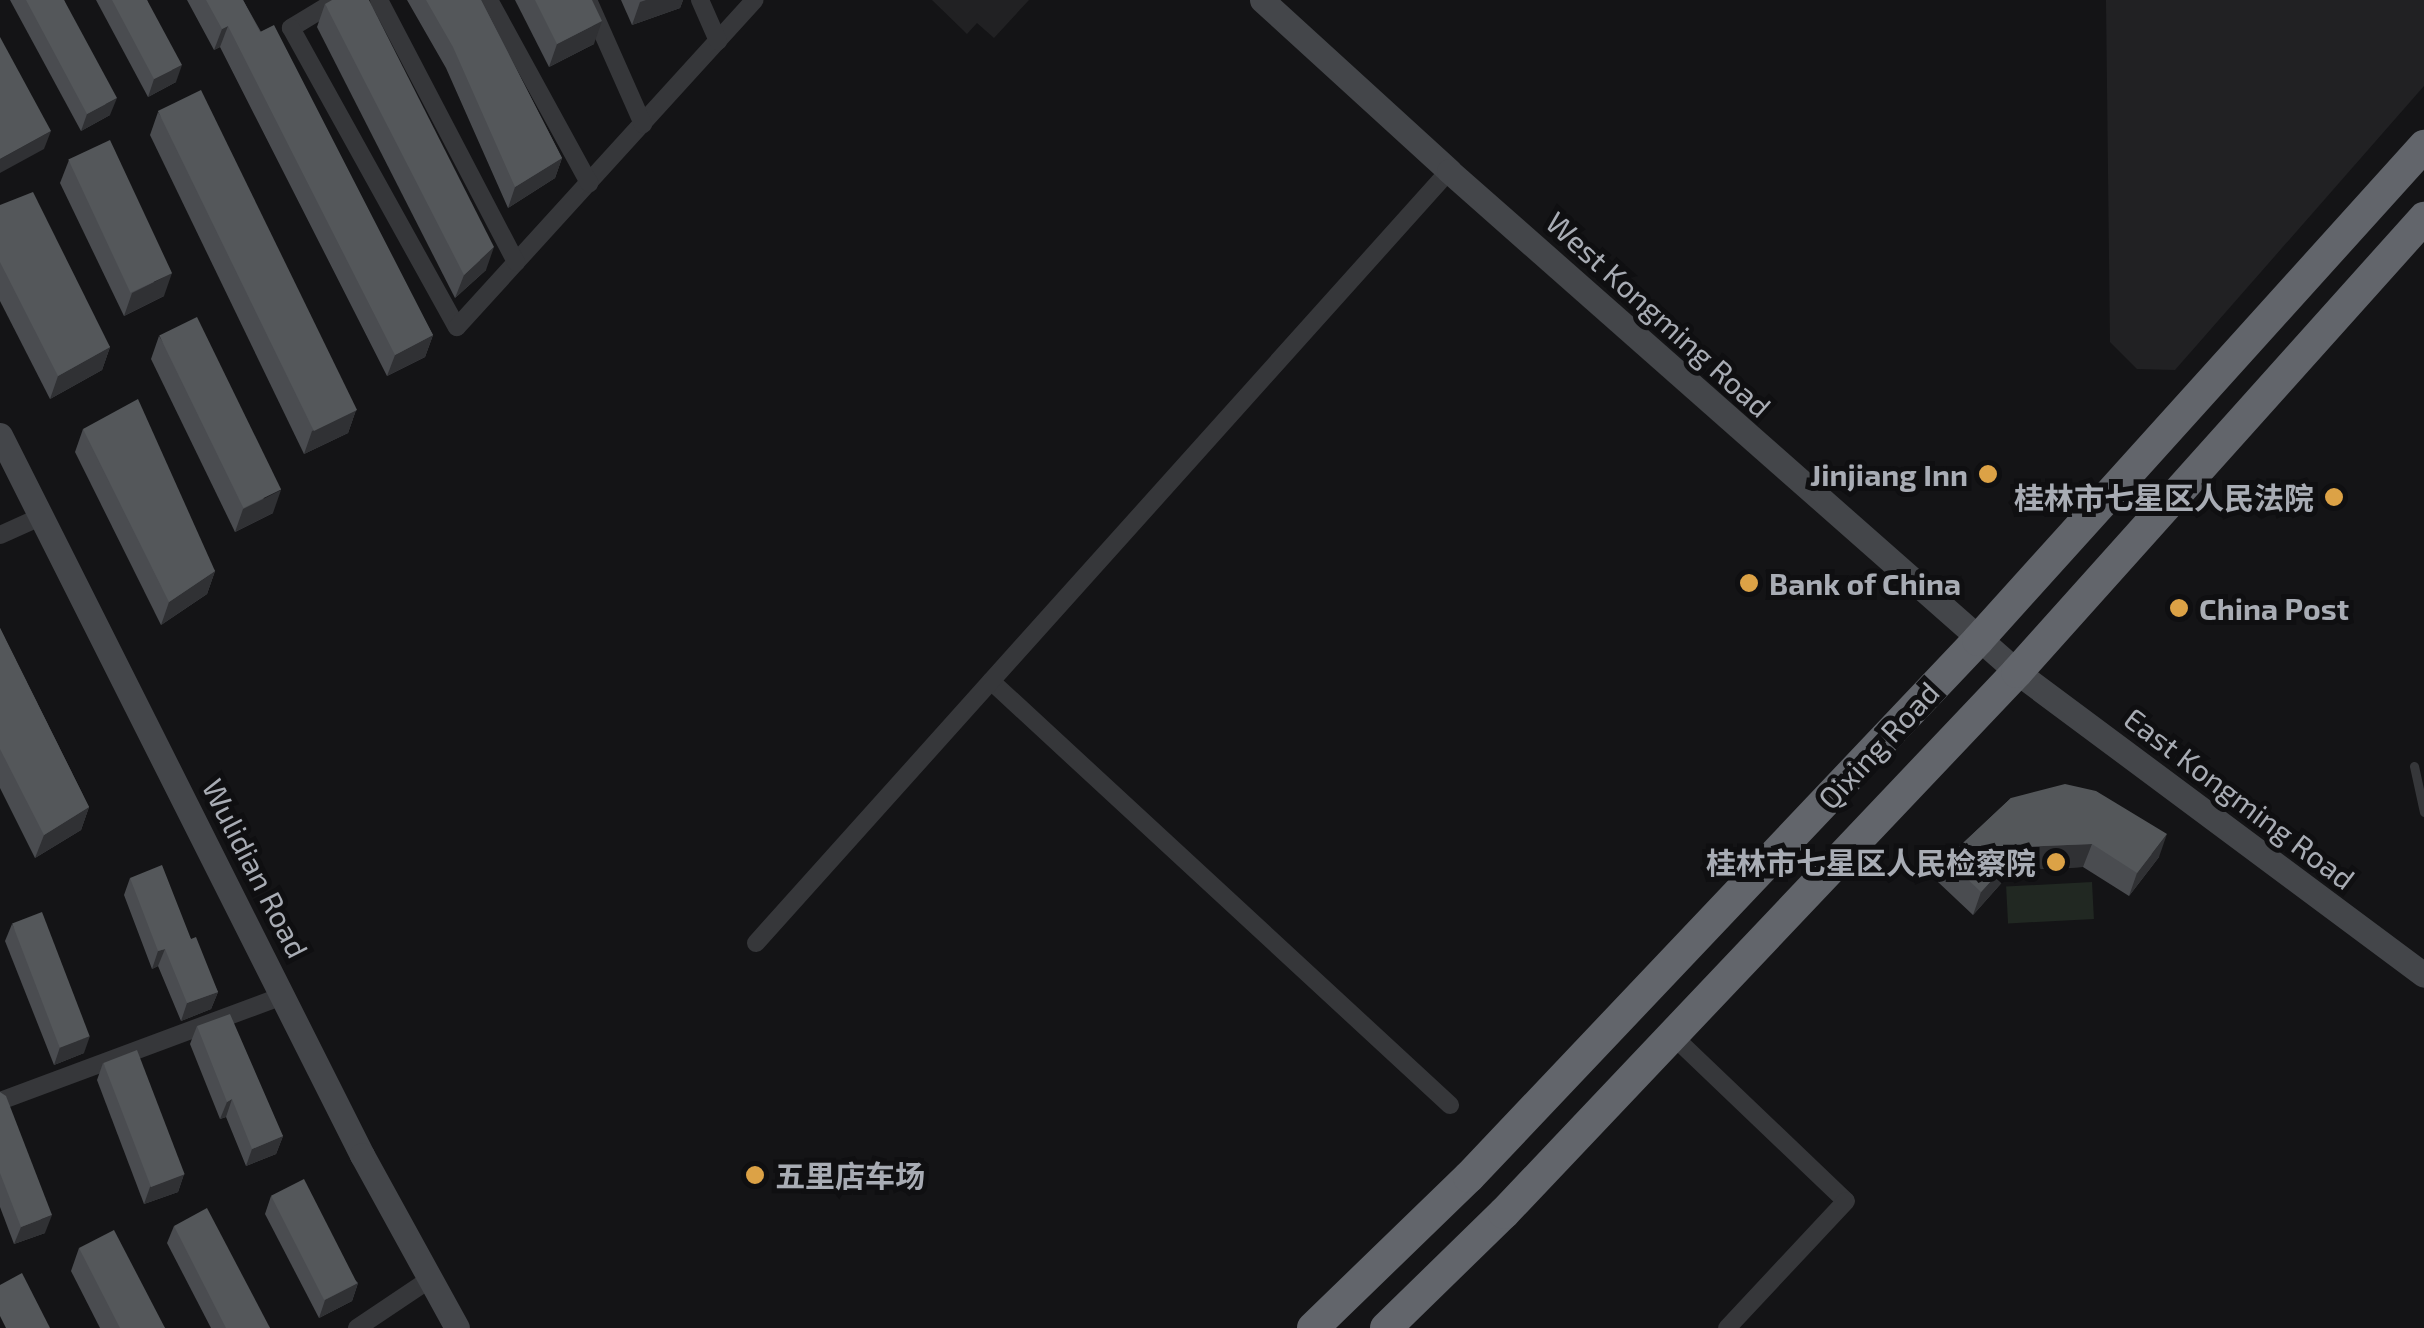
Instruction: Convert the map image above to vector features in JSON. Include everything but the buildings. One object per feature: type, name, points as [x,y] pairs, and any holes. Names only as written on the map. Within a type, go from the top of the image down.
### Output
[{"type":"highway","name":"Qixing Road","points":[[1314,1328],[1469,1178],[1978,640],[2424,146]]},
{"type":"highway","name":"Qixing Road","points":[[1386,1328],[1504,1213],[2017,672],[2424,218]]},
{"type":"main road","name":"West Kongming Road","points":[[1262,0],[1448,171],[2017,672]]},
{"type":"main road","name":"Wulidian Road","points":[[0,435],[283,996],[457,1328]]},
{"type":"main road","name":"East Kongming Road","points":[[2017,672],[2424,975]]},
{"type":"street","points":[[338,0],[290,28],[457,327],[755,0]]},
{"type":"street","points":[[380,0],[516,262]]},
{"type":"street","points":[[489,0],[588,183]]},
{"type":"street","points":[[588,0],[642,124]]},
{"type":"street","points":[[700,0],[718,41]]},
{"type":"street","points":[[756,943],[1448,171]]},
{"type":"street","points":[[0,535],[40,518]]},
{"type":"street","points":[[991,681],[1450,1105]]},
{"type":"street","points":[[0,1101],[283,996]]},
{"type":"street","points":[[1672,1036],[1846,1200],[1727,1328]]},
{"type":"street","points":[[357,1328],[430,1279]]},
{"type":"lane","points":[[2414,766],[2424,812]]},
{"type":"shaded area","points":[[932,0],[1029,0],[994,38],[977,23],[967,34]]},
{"type":"shaded area","points":[[2106,0],[2424,0],[2424,86],[2175,370],[2137,369],[2110,342]]},
{"type":"shaded area","points":[[2092,882],[2094,919],[2008,923],[2006,887]]},
{"type":"place","name":"Jinjiang Inn","points":[[1988,474]]},
{"type":"place","name":"桂林市七星区人民法院","points":[[2334,497]]},
{"type":"place","name":"Bank of China","points":[[1749,583]]},
{"type":"place","name":"China Post","points":[[2179,608]]},
{"type":"place","name":"桂林市七星区人民检察院","points":[[2056,862]]},
{"type":"place","name":"五里店车场","points":[[755,1175]]}]
